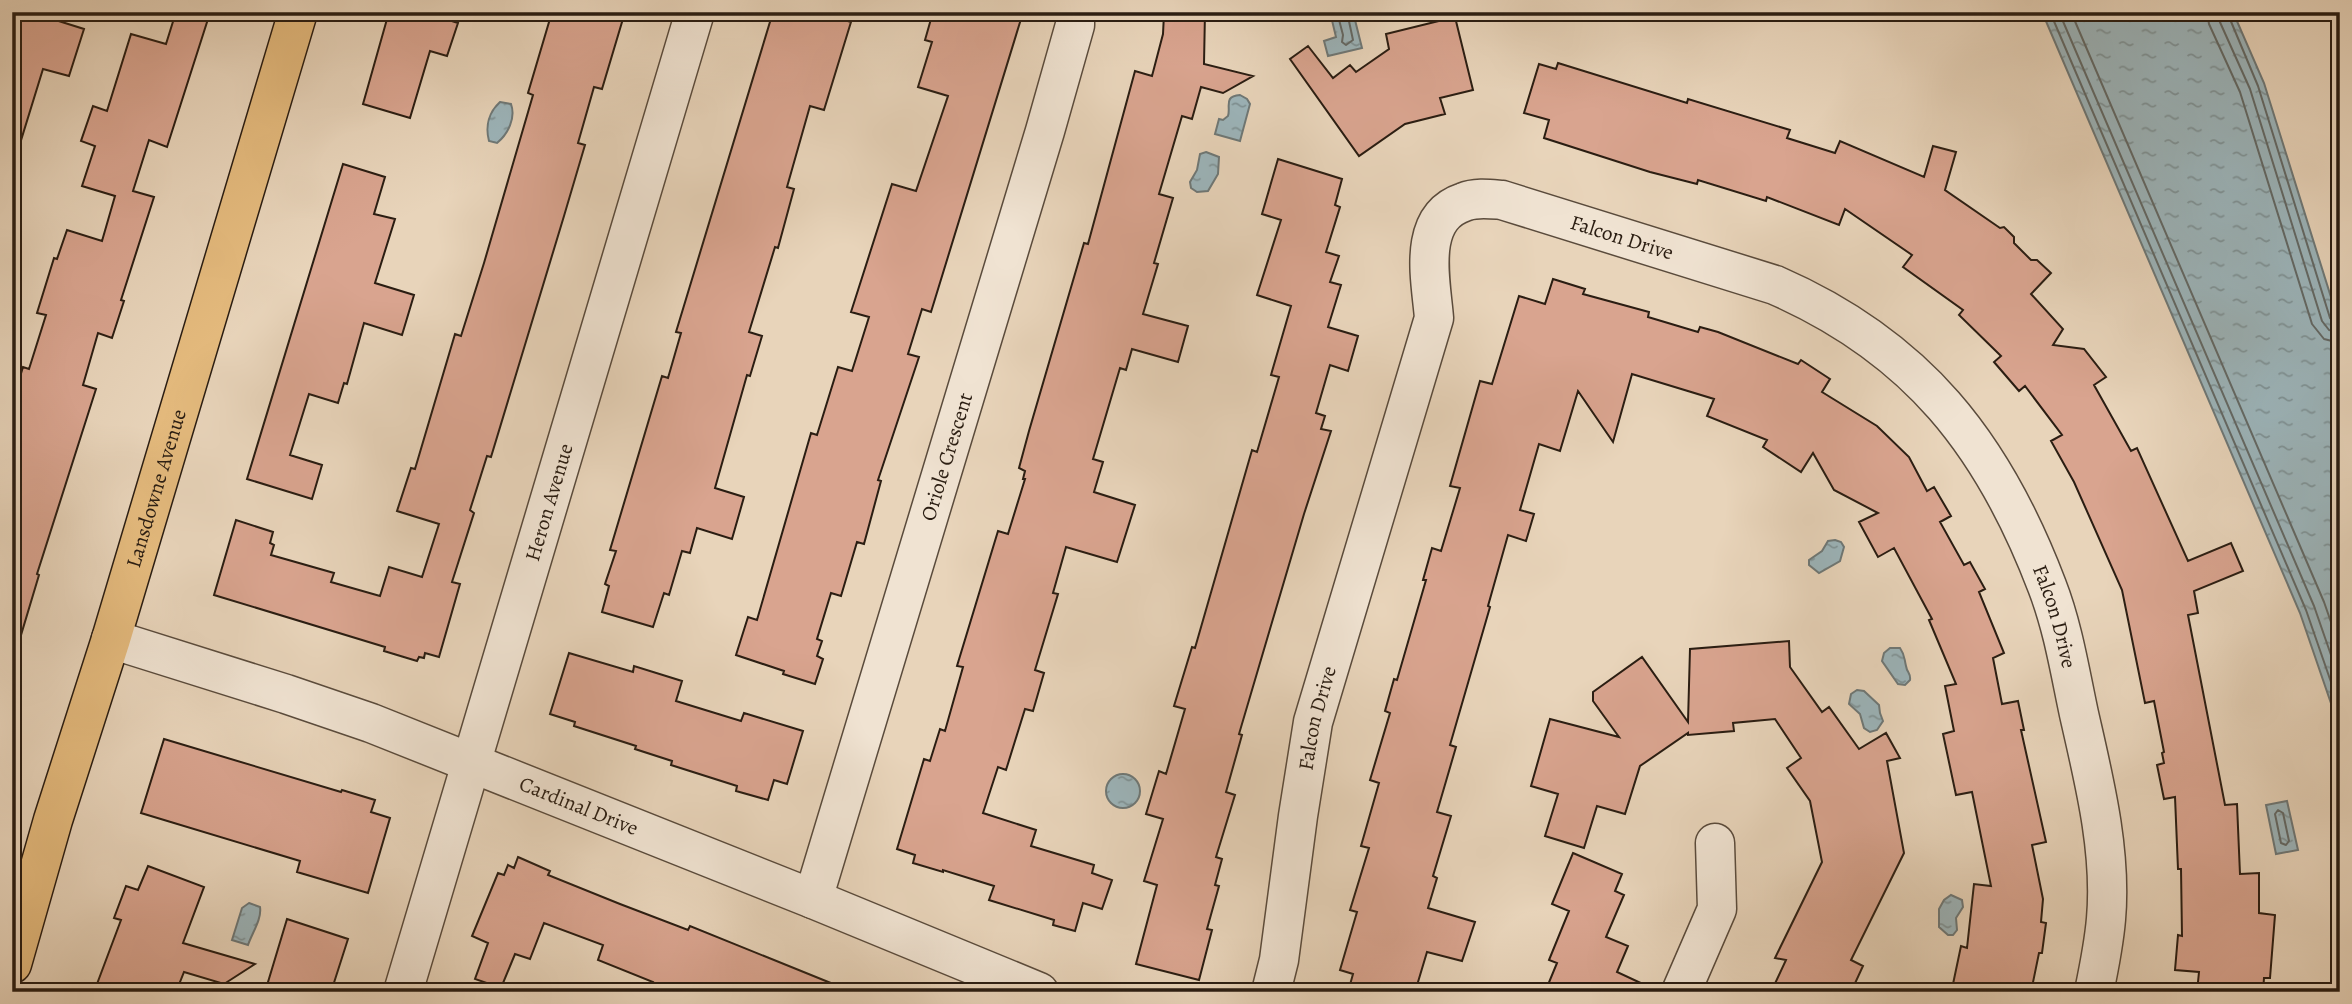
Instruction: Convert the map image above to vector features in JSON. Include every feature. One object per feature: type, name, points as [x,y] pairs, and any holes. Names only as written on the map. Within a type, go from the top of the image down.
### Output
[{"type":"main road","name":"Lansdowne Avenue","points":[[12,964],[53,820],[111,639],[298,12]]},
{"type":"street","name":"Heron Avenue","points":[[403,992],[695,12]]},
{"type":"street","name":"Oriole Crescent","points":[[813,899],[1045,131],[1075,25],[1074,12]]},
{"type":"street","name":"Falcon Drive","points":[[1271,992],[1279,960],[1313,722],[1434,318],[1428,253],[1435,227],[1448,212],[1462,202],[1478,199],[1502,200],[1788,290],[1854,328],[1904,365],[1939,398],[1972,438],[1996,474],[2048,587],[2092,769],[2105,865],[2107,916],[2094,992]]},
{"type":"street","name":"Cardinal Drive","points":[[111,639],[318,704],[813,899],[1039,992]]},
{"type":"street","points":[[1681,992],[1717,909],[1715,843]]},
{"type":"water","points":[[1330,12],[1353,12],[1362,48],[1328,56],[1324,41],[1336,37]]},
{"type":"water","points":[[2042,12],[2233,12],[2264,83],[2340,326],[2340,792],[2337,779],[2335,715],[2300,613]]},
{"type":"water","points":[[1240,95],[1250,104],[1240,141],[1215,134],[1219,119],[1223,120],[1228,116],[1231,97]]},
{"type":"water","points":[[500,102],[511,104],[512,120],[505,135],[497,143],[489,141],[488,125],[493,110]]},
{"type":"water","points":[[1206,152],[1219,157],[1218,174],[1208,191],[1197,192],[1191,188],[1190,182],[1197,170],[1200,154]]},
{"type":"water","points":[[1828,541],[1841,542],[1844,547],[1840,561],[1819,573],[1809,565],[1809,560],[1822,551]]},
{"type":"water","points":[[1890,648],[1900,648],[1903,653],[1910,678],[1905,685],[1898,684],[1882,661],[1884,653]]},
{"type":"water","points":[[1857,690],[1864,691],[1879,705],[1883,721],[1877,730],[1870,732],[1864,728],[1860,714],[1849,704],[1851,694]]},
{"type":"water","points":[[1123,774],[1135,779],[1140,791],[1135,803],[1123,808],[1111,803],[1106,791],[1111,779]]},
{"type":"water","points":[[2287,801],[2298,850],[2276,854],[2266,805]]},
{"type":"water","points":[[1951,895],[1962,900],[1963,907],[1956,918],[1957,930],[1953,935],[1948,935],[1939,927],[1939,909]]},
{"type":"water","points":[[249,903],[260,907],[260,912],[248,945],[232,940],[242,908]]},
{"type":"building","points":[[12,12],[30,12],[84,29],[69,76],[43,69],[18,150],[12,149]]},
{"type":"building","points":[[176,12],[205,12],[203,18],[208,19],[167,147],[149,140],[133,191],[154,197],[121,300],[124,301],[112,338],[98,333],[83,385],[96,389],[37,574],[39,575],[18,645],[12,644],[12,403],[23,367],[29,369],[46,315],[37,313],[54,258],[57,259],[67,230],[102,241],[115,196],[82,186],[95,146],[81,141],[93,106],[107,111],[131,34],[166,44]]},
{"type":"building","points":[[389,12],[424,12],[458,23],[447,56],[430,51],[410,118],[363,104]]},
{"type":"building","points":[[552,12],[625,12],[602,89],[594,87],[578,143],[585,145],[491,457],[487,456],[470,510],[474,513],[452,582],[460,584],[439,657],[425,653],[424,658],[419,657],[417,661],[384,651],[385,647],[214,595],[236,520],[273,532],[270,543],[274,545],[271,555],[334,573],[331,582],[380,596],[389,567],[422,577],[439,524],[397,511],[411,468],[415,469],[455,334],[461,336],[484,263],[533,95],[528,93]]},
{"type":"building","points":[[773,12],[819,12],[851,22],[824,110],[810,106],[787,187],[794,189],[778,248],[775,247],[749,332],[762,336],[750,376],[747,375],[715,488],[744,497],[732,539],[697,528],[690,553],[682,551],[669,595],[664,593],[653,627],[602,612],[609,586],[605,584],[616,551],[610,550],[662,376],[668,378],[681,333],[676,332]]},
{"type":"building","points":[[933,12],[1000,12],[1021,19],[931,312],[922,309],[908,354],[919,357],[878,480],[881,481],[864,544],[857,542],[841,596],[831,593],[817,639],[822,641],[817,656],[823,659],[815,684],[736,655],[748,617],[757,620],[811,433],[817,435],[838,367],[852,371],[869,317],[851,312],[892,184],[916,191],[948,96],[918,87],[932,42],[925,40]]},
{"type":"building","points":[[1205,12],[1204,64],[1253,76],[1223,93],[1201,87],[1192,119],[1182,116],[1159,194],[1173,198],[1154,263],[1158,264],[1143,314],[1188,326],[1178,362],[1132,349],[1126,370],[1120,368],[1093,459],[1103,462],[1094,492],[1135,505],[1117,562],[1066,547],[1053,593],[1058,594],[1035,670],[1044,673],[1033,711],[1025,709],[1006,770],[998,767],[983,813],[1036,830],[1031,846],[1094,865],[1092,873],[1112,880],[1102,909],[1083,903],[1075,931],[1053,925],[1054,920],[989,900],[994,886],[913,863],[915,855],[897,849],[924,759],[930,761],[940,729],[945,731],[963,667],[957,666],[998,531],[1008,534],[1025,479],[1025,471],[1019,468],[1084,243],[1088,244],[1135,71],[1152,76],[1163,34],[1164,14]]},
{"type":"building","points":[[1455,17],[1473,90],[1440,98],[1445,114],[1405,124],[1359,156],[1290,59],[1308,46],[1333,78],[1350,65],[1356,72],[1389,49],[1386,34]]},
{"type":"building","points":[[1558,63],[1687,103],[1688,99],[1790,130],[1787,138],[1835,153],[1840,141],[1924,177],[1933,146],[1956,152],[1945,190],[2000,228],[2004,227],[2014,237],[2014,243],[2031,260],[2037,260],[2051,273],[2031,294],[2063,329],[2053,345],[2084,349],[2106,377],[2094,385],[2131,451],[2137,448],[2188,561],[2231,543],[2243,571],[2194,591],[2198,613],[2188,615],[2225,805],[2237,804],[2240,874],[2259,873],[2259,913],[2275,915],[2270,978],[2264,978],[2263,992],[2197,992],[2199,972],[2175,970],[2178,935],[2182,936],[2181,869],[2178,869],[2175,797],[2164,799],[2157,765],[2164,763],[2164,752],[2154,701],[2145,703],[2122,590],[2074,482],[2051,441],[2062,435],[2025,386],[2019,391],[1994,362],[2001,356],[1959,315],[1963,310],[1903,267],[1912,255],[1845,209],[1839,225],[1767,197],[1766,201],[1698,180],[1697,184],[1650,172],[1544,138],[1549,120],[1524,113],[1539,64],[1556,69]]},
{"type":"building","points":[[1278,159],[1342,179],[1335,205],[1340,207],[1326,252],[1339,256],[1330,282],[1341,285],[1328,327],[1358,336],[1348,371],[1330,365],[1316,413],[1325,416],[1321,429],[1331,431],[1239,734],[1242,735],[1226,792],[1235,795],[1216,857],[1222,859],[1215,885],[1219,886],[1207,929],[1212,930],[1199,980],[1136,964],[1157,885],[1144,881],[1163,819],[1146,814],[1159,771],[1166,774],[1185,709],[1174,706],[1192,647],[1195,648],[1252,450],[1257,452],[1279,377],[1271,375],[1291,306],[1257,295],[1281,220],[1262,214]]},
{"type":"building","points":[[343,164],[385,177],[374,214],[395,219],[375,283],[414,295],[402,335],[364,323],[347,384],[344,383],[338,403],[309,394],[290,455],[322,465],[312,499],[247,479]]},
{"type":"building","points":[[1553,279],[1585,289],[1583,294],[1649,312],[1648,317],[1698,332],[1700,327],[1718,332],[1798,364],[1801,360],[1830,379],[1822,392],[1877,426],[1909,457],[1927,491],[1934,487],[1951,516],[1940,522],[1964,565],[1970,562],[1985,589],[1979,592],[2004,653],[1993,658],[2002,704],[2018,701],[2024,730],[2021,730],[2046,842],[2032,845],[2043,899],[2041,922],[2046,923],[2042,953],[2039,953],[2031,992],[1989,992],[1953,984],[1961,946],[1967,948],[1974,884],[1991,886],[1972,792],[1956,795],[1943,734],[1954,731],[1945,686],[1956,684],[1929,620],[1932,619],[1894,548],[1878,557],[1859,522],[1878,513],[1834,490],[1813,453],[1801,472],[1763,447],[1767,440],[1707,416],[1714,399],[1632,374],[1613,442],[1578,391],[1560,451],[1539,444],[1520,510],[1534,514],[1526,541],[1508,535],[1450,745],[1456,747],[1437,812],[1451,816],[1433,876],[1437,878],[1428,908],[1475,922],[1462,961],[1427,952],[1415,992],[1348,992],[1353,974],[1340,970],[1357,912],[1350,910],[1369,848],[1361,846],[1379,783],[1370,780],[1390,713],[1385,711],[1394,679],[1397,680],[1426,580],[1423,580],[1432,548],[1441,551],[1460,488],[1450,486],[1480,381],[1492,384],[1519,296],[1545,304]]},
{"type":"building","points":[[1789,641],[1790,667],[1822,712],[1829,707],[1859,749],[1886,733],[1900,758],[1887,761],[1904,853],[1851,960],[1863,966],[1851,992],[1771,992],[1786,960],[1775,958],[1822,862],[1810,801],[1787,768],[1801,758],[1775,719],[1733,723],[1734,731],[1688,733],[1640,766],[1625,814],[1597,806],[1584,848],[1545,836],[1558,794],[1531,786],[1550,719],[1619,737],[1593,701],[1593,692],[1642,657],[1688,722],[1690,649]]},
{"type":"building","points":[[569,653],[633,672],[634,666],[682,681],[676,701],[741,721],[744,713],[803,731],[787,784],[774,780],[768,800],[736,791],[737,786],[671,765],[672,761],[574,726],[575,722],[550,714]]},
{"type":"building","points":[[164,739],[375,800],[371,812],[390,818],[368,893],[297,872],[300,861],[141,813]]},
{"type":"building","points":[[1573,853],[1622,874],[1615,891],[1624,895],[1606,937],[1628,946],[1617,972],[1660,992],[1545,992],[1557,963],[1549,960],[1569,911],[1552,904]]},
{"type":"building","points":[[518,857],[550,871],[548,875],[688,930],[690,926],[853,992],[663,992],[651,987],[653,982],[598,960],[603,945],[544,923],[530,959],[515,954],[501,988],[475,979],[488,943],[472,936],[498,873],[504,875],[508,865],[514,868]]},
{"type":"building","points":[[148,866],[204,887],[183,943],[255,964],[224,984],[184,972],[176,992],[94,992],[121,920],[114,918],[126,886],[138,890]]},
{"type":"building","points":[[287,919],[348,939],[331,992],[265,992]]}]
